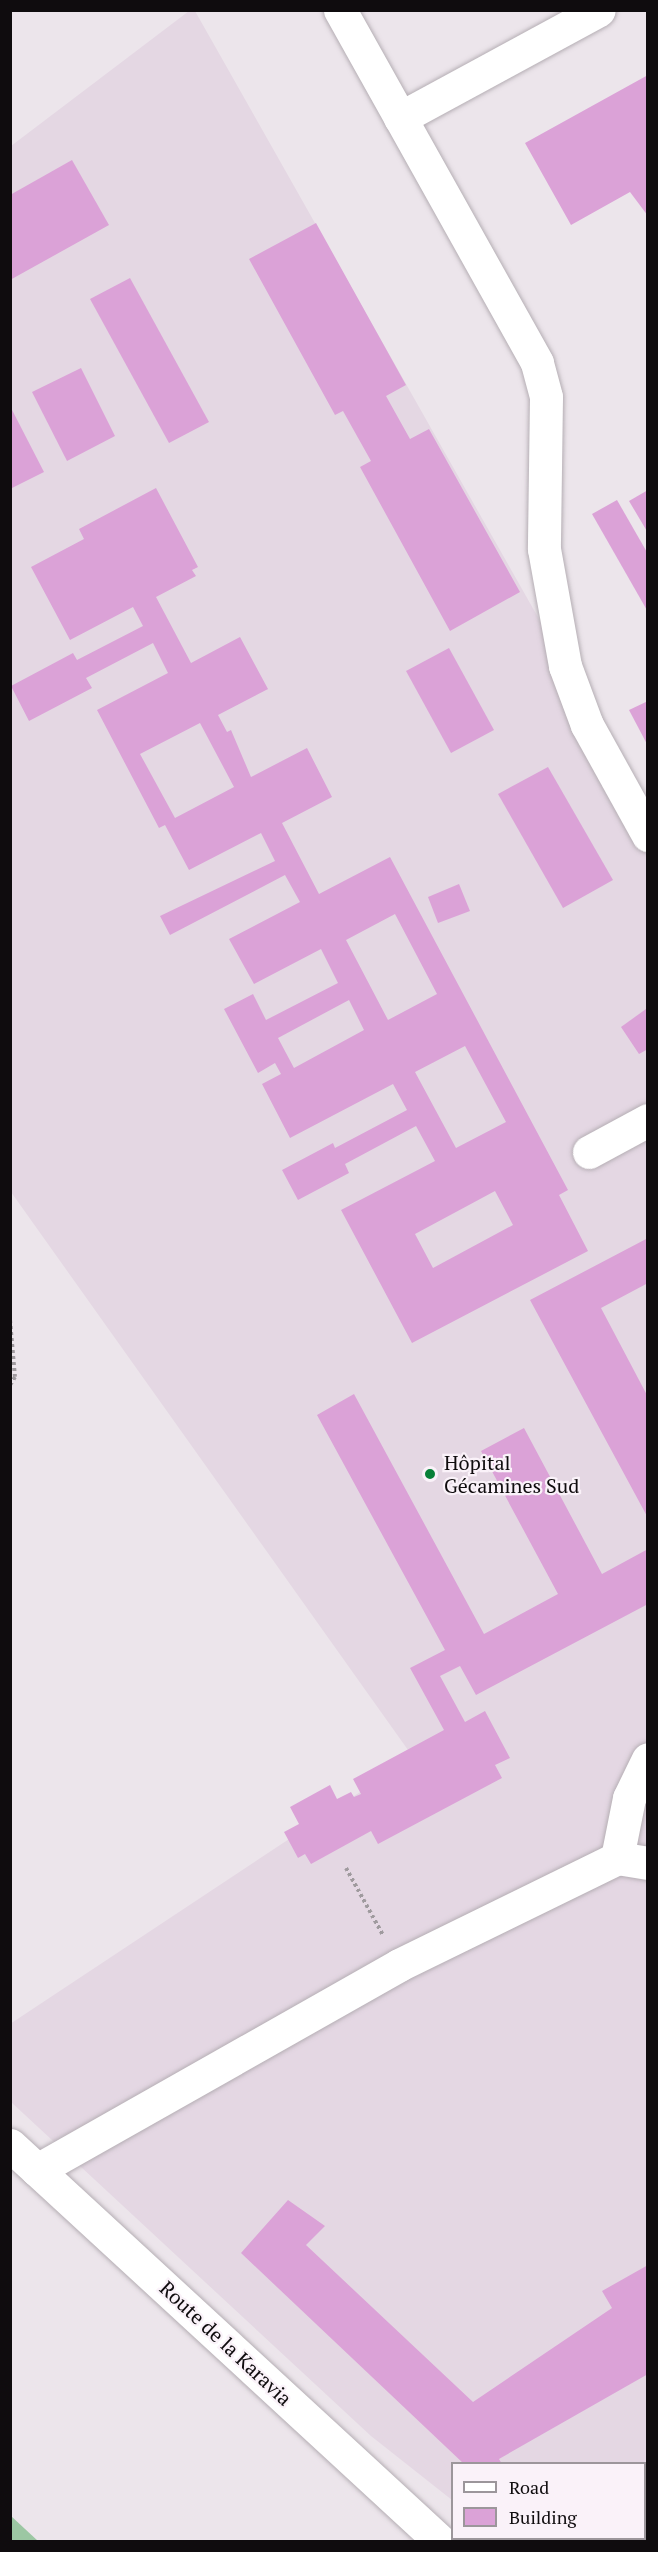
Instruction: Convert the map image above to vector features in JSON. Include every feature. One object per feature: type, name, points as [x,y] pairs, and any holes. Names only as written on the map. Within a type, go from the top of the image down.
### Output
[{"type":"street","points":[[340,10],[537,363],[546,397],[544,549],[565,666],[587,725],[648,835]]},
{"type":"street","points":[[400,118],[599,10]]},
{"type":"street","points":[[589,1152],[648,1120]]},
{"type":"street","points":[[37,2170],[399,1965],[632,1861],[629,1798],[648,1759]]},
{"type":"street","name":"Route de la Karavia","points":[[10,2145],[441,2541]]},
{"type":"path","points":[[10,1320],[15,1377],[10,1385]]},
{"type":"path","points":[[346,1868],[399,1965]]},
{"type":"shaded area","name":"Hôpital Gécamines Sud","points":[[189,11],[195,11],[647,810],[647,2541],[505,2542],[502,2540],[646,2540],[646,2462],[451,2462],[451,2499],[371,2436],[11,2102],[10,2024],[413,1757],[11,1192],[11,146]]},
{"type":"green space","points":[[11,2516],[38,2541],[11,2541]]},
{"type":"building","points":[[648,75],[648,216],[630,192],[571,225],[525,143]]},
{"type":"building","points":[[72,160],[109,225],[10,280],[10,195]]},
{"type":"building","points":[[316,223],[406,385],[386,396],[410,439],[429,429],[520,592],[450,631],[360,467],[371,461],[343,411],[335,415],[249,259]]},
{"type":"building","points":[[130,278],[209,422],[169,443],[90,299]]},
{"type":"building","points":[[81,368],[115,436],[67,461],[32,392]]},
{"type":"building","points":[[10,406],[44,472],[10,489]]},
{"type":"building","points":[[156,488],[198,567],[192,570],[196,576],[156,597],[191,663],[240,637],[268,689],[218,715],[227,732],[231,730],[251,777],[307,748],[332,797],[282,823],[319,894],[390,857],[568,1190],[559,1195],[588,1251],[412,1343],[341,1210],[435,1161],[416,1126],[345,1164],[349,1173],[298,1200],[282,1170],[333,1143],[335,1148],[407,1110],[393,1084],[290,1138],[262,1084],[281,1074],[275,1063],[258,1073],[224,1009],[253,994],[266,1020],[338,983],[321,949],[254,984],[229,939],[300,902],[285,875],[170,935],[160,916],[275,861],[261,833],[189,870],[165,825],[159,828],[97,710],[168,673],[153,643],[86,678],[92,688],[29,721],[11,686],[73,653],[77,660],[143,626],[133,607],[70,640],[31,567],[84,539],[79,529]],"holes":[[[200,723],[234,787],[175,818],[140,754]],[[395,914],[437,994],[388,1020],[346,940]],[[349,1000],[364,1030],[294,1068],[278,1038]],[[465,1046],[506,1122],[456,1148],[415,1072]],[[495,1191],[513,1225],[433,1268],[415,1234]]]},
{"type":"building","points":[[648,490],[648,533],[629,501]]},
{"type":"building","points":[[617,500],[648,554],[648,612],[592,514]]},
{"type":"building","points":[[449,648],[494,730],[451,753],[406,671]]},
{"type":"building","points":[[648,701],[648,746],[629,710]]},
{"type":"building","points":[[548,767],[613,880],[563,908],[498,794]]},
{"type":"building","points":[[459,884],[470,911],[438,923],[428,897]]},
{"type":"building","points":[[646,1009],[648,1049],[639,1054],[621,1027]]},
{"type":"building","points":[[648,1238],[648,1283],[601,1308],[648,1397],[648,1518],[530,1300]]},
{"type":"building","points":[[354,1394],[484,1634],[558,1594],[481,1451],[524,1428],[602,1574],[648,1549],[648,1604],[476,1695],[460,1666],[440,1676],[465,1722],[485,1711],[510,1758],[495,1765],[502,1778],[378,1844],[371,1831],[311,1864],[305,1854],[298,1858],[284,1832],[299,1824],[290,1807],[330,1785],[337,1799],[351,1792],[354,1797],[361,1794],[353,1779],[444,1730],[410,1668],[445,1650],[317,1415]]},
{"type":"building","points":[[288,2200],[325,2226],[306,2245],[473,2402],[612,2308],[602,2291],[648,2265],[648,2374],[499,2459],[501,2462],[462,2462],[241,2253]]},
{"type":"place","name":"Hôpital Gécamines Sud","points":[[430,1474]]}]
